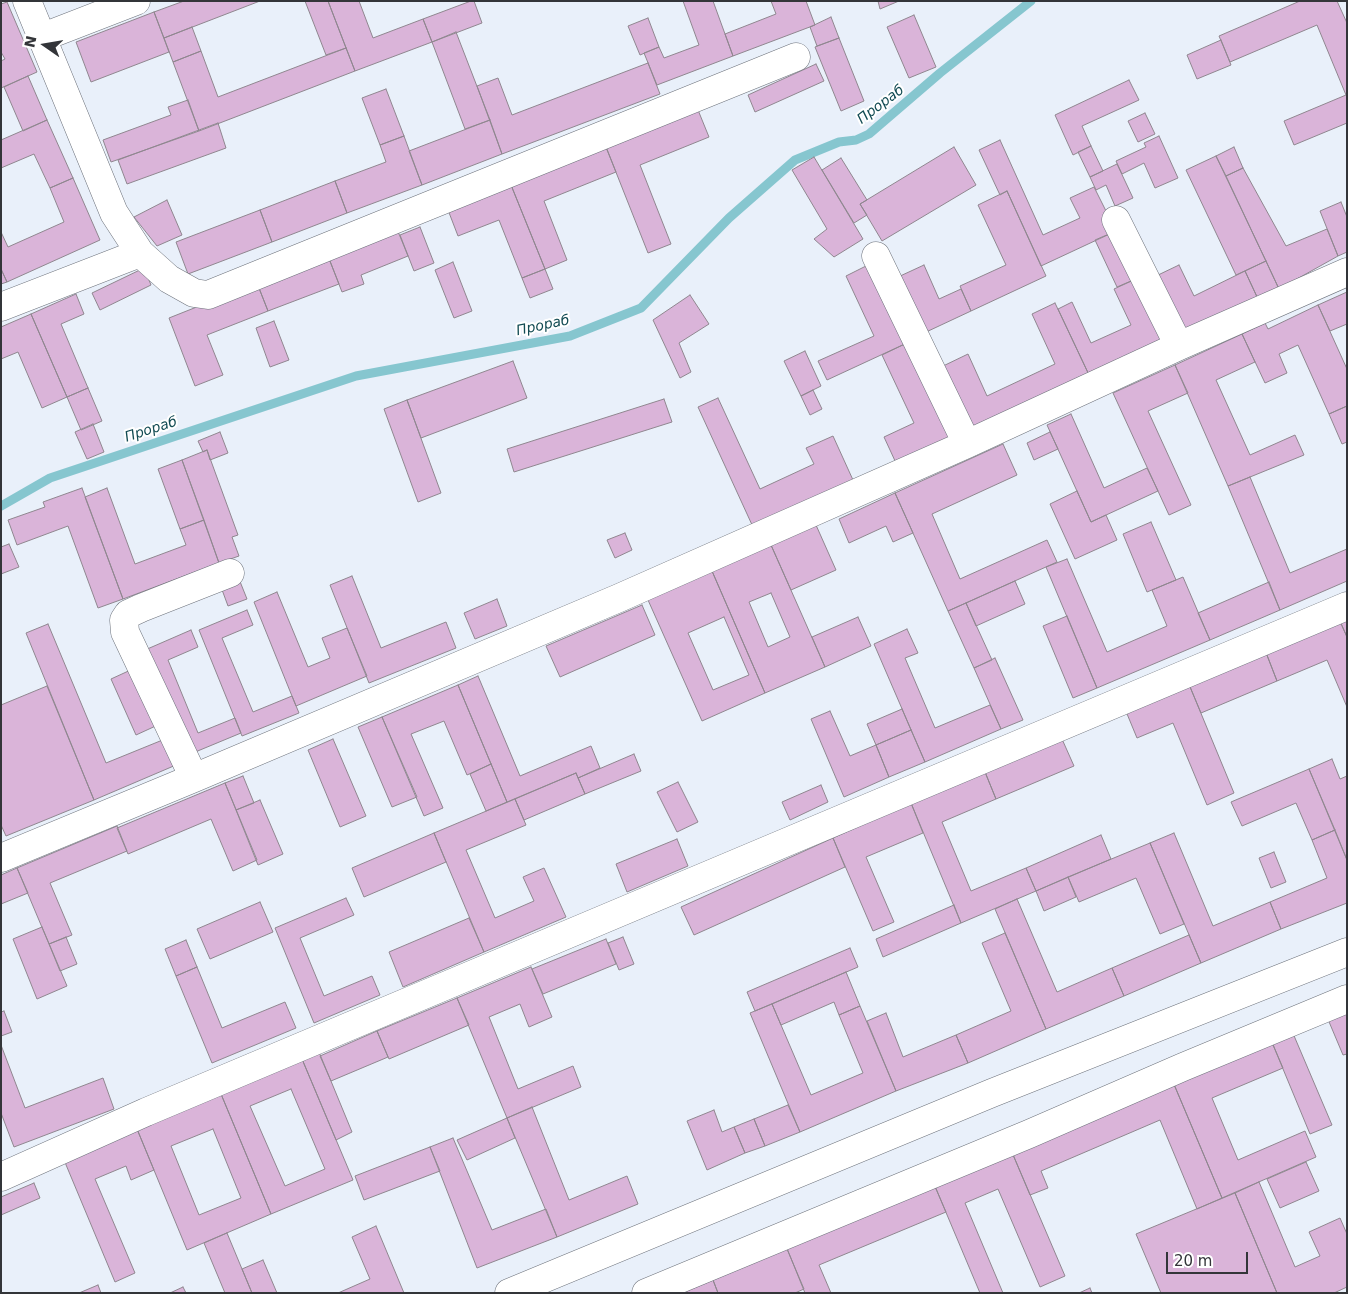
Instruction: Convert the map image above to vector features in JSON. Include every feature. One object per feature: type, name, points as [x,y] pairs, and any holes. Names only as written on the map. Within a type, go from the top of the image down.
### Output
[{"type":"street","points":[[27,1],[114,212],[140,252],[169,279],[194,292],[208,294],[796,57]]},
{"type":"street","points":[[43,37],[136,1]]},
{"type":"street","points":[[1116,220],[1179,346]]},
{"type":"street","points":[[1,307],[140,252]]},
{"type":"street","points":[[876,256],[967,444]]},
{"type":"street","points":[[1,858],[619,598],[967,444],[1179,346],[1347,272]]},
{"type":"street","points":[[194,778],[125,632],[124,620],[128,614],[141,608],[230,573]]},
{"type":"street","points":[[1,1176],[146,1112],[1347,606]]},
{"type":"street","points":[[509,1293],[992,1093],[1347,952]]},
{"type":"street","points":[[646,1293],[1029,1134],[1347,999]]},
{"type":"building","points":[[184,1],[260,1],[164,38],[154,12]]},
{"type":"building","points":[[305,1],[328,1],[346,48],[326,55]]},
{"type":"building","points":[[328,1],[359,1],[373,38],[423,19],[432,42],[355,71]]},
{"type":"building","points":[[474,1],[482,23],[432,42],[423,19]]},
{"type":"building","points":[[683,1],[713,1],[733,56],[657,85],[644,53],[659,47],[664,58],[699,45]]},
{"type":"building","points":[[771,1],[806,1],[815,25],[733,56],[725,34],[776,14]]},
{"type":"building","points":[[878,1],[899,1],[880,9]]},
{"type":"building","points":[[1300,1],[1337,1],[1347,23],[1347,123],[1294,145],[1284,121],[1346,95],[1317,25],[1230,62],[1219,36]]},
{"type":"building","points":[[7,2],[37,72],[1,88],[1,61],[5,59],[1,52],[1,4]]},
{"type":"building","points":[[154,12],[169,52],[91,82],[76,42]]},
{"type":"building","points":[[914,15],[936,67],[909,78],[887,27]]},
{"type":"building","points":[[831,17],[839,38],[817,46],[810,27]]},
{"type":"building","points":[[648,18],[659,47],[640,55],[628,26]]},
{"type":"building","points":[[192,27],[201,51],[173,62],[164,38]]},
{"type":"building","points":[[456,32],[490,120],[465,129],[432,42]]},
{"type":"building","points":[[839,38],[864,101],[841,111],[815,47]]},
{"type":"building","points":[[1221,40],[1231,65],[1197,79],[1187,55]]},
{"type":"building","points":[[346,48],[355,71],[199,131],[173,62],[201,51],[218,97]]},
{"type":"building","points":[[648,63],[660,94],[502,154],[477,86],[498,78],[512,115]]},
{"type":"building","points":[[816,64],[824,81],[755,112],[748,95]]},
{"type":"building","points":[[28,76],[47,120],[23,131],[4,87]]},
{"type":"building","points":[[1129,80],[1139,100],[1082,126],[1091,146],[1073,155],[1055,115]]},
{"type":"building","points":[[386,89],[404,136],[380,145],[362,98]]},
{"type":"building","points":[[188,100],[199,131],[111,162],[103,140],[171,115],[168,107]]},
{"type":"building","points":[[698,110],[709,137],[640,165],[671,244],[648,253],[606,147]]},
{"type":"building","points":[[1145,113],[1155,134],[1138,142],[1128,121]]},
{"type":"building","points":[[47,120],[73,178],[50,188],[34,154],[1,168],[1,140]]},
{"type":"building","points":[[490,120],[502,154],[422,185],[409,151]]},
{"type":"building","points":[[218,123],[226,148],[127,184],[118,160]]},
{"type":"building","points":[[404,136],[422,185],[347,213],[335,181],[386,162],[380,145]]},
{"type":"building","points":[[1159,136],[1178,178],[1155,188],[1144,163],[1122,174],[1116,161],[1146,147],[1144,143]]},
{"type":"building","points":[[1000,140],[1043,235],[1080,218],[1070,198],[1094,187],[1116,231],[1041,266],[1007,191],[1000,195],[979,150]]},
{"type":"building","points":[[1091,146],[1103,171],[1090,177],[1078,152]]},
{"type":"building","points":[[606,147],[616,172],[544,201],[567,260],[545,269],[511,185]]},
{"type":"building","points":[[954,147],[976,185],[882,241],[860,204]]},
{"type":"building","points":[[1234,147],[1243,168],[1226,176],[1216,156]]},
{"type":"building","points":[[1216,156],[1266,261],[1236,275],[1186,170]]},
{"type":"building","points":[[814,157],[863,239],[834,257],[814,239],[827,229],[792,170]]},
{"type":"building","points":[[841,158],[867,200],[860,204],[867,215],[854,223],[822,170]]},
{"type":"building","points":[[1117,164],[1133,198],[1115,206],[1106,185],[1096,190],[1090,177]]},
{"type":"building","points":[[1243,168],[1286,246],[1327,229],[1338,256],[1279,289],[1226,176]]},
{"type":"building","points":[[73,178],[100,240],[7,282],[1,269],[1,232],[8,247],[64,222],[50,188]]},
{"type":"building","points":[[335,181],[347,213],[272,242],[260,210]]},
{"type":"building","points":[[511,185],[545,269],[522,278],[499,220],[458,236],[448,210]]},
{"type":"building","points":[[1007,191],[1046,276],[971,311],[960,286],[1006,265],[978,205]]},
{"type":"building","points":[[167,200],[182,235],[157,246],[134,217]]},
{"type":"building","points":[[1341,202],[1347,217],[1347,252],[1338,256],[1320,211]]},
{"type":"building","points":[[260,210],[272,242],[188,274],[176,242]]},
{"type":"building","points":[[420,227],[434,263],[414,271],[400,235]]},
{"type":"building","points":[[397,229],[408,256],[361,275],[364,284],[342,292],[328,256]]},
{"type":"building","points":[[1116,231],[1138,278],[1117,287],[1095,240]]},
{"type":"building","points":[[328,256],[339,284],[268,311],[257,283]]},
{"type":"building","points":[[1266,261],[1279,289],[1258,299],[1245,271]]},
{"type":"building","points":[[453,262],[472,311],[454,318],[435,270]]},
{"type":"building","points":[[872,263],[909,342],[827,380],[818,361],[874,336],[846,276]]},
{"type":"building","points":[[924,265],[939,299],[961,289],[971,311],[924,333],[898,277]]},
{"type":"building","points":[[1179,265],[1194,296],[1245,271],[1258,299],[1184,335],[1156,276]]},
{"type":"building","points":[[144,268],[151,285],[100,310],[92,293]]},
{"type":"building","points":[[1,269],[7,282],[1,284]]},
{"type":"building","points":[[545,269],[553,289],[530,298],[522,278]]},
{"type":"building","points":[[1138,278],[1167,341],[1090,377],[1058,309],[1072,302],[1091,343],[1131,325],[1114,289]]},
{"type":"building","points":[[257,283],[268,311],[207,335],[223,375],[195,386],[169,318]]},
{"type":"building","points":[[1347,292],[1347,324],[1330,331],[1318,305]]},
{"type":"building","points":[[76,294],[84,314],[61,324],[88,388],[67,397],[31,314]]},
{"type":"building","points":[[690,295],[709,324],[679,343],[691,372],[680,378],[653,320]]},
{"type":"building","points":[[1055,303],[1090,377],[969,434],[939,368],[968,354],[987,396],[1055,364],[1032,314]]},
{"type":"building","points":[[1318,305],[1347,369],[1347,406],[1329,414],[1298,345],[1279,354],[1287,373],[1265,383],[1242,334],[1265,323],[1268,329]]},
{"type":"building","points":[[31,314],[67,397],[42,408],[18,352],[1,359],[1,327]]},
{"type":"building","points":[[274,321],[289,360],[270,367],[256,328]]},
{"type":"building","points":[[1242,334],[1255,362],[1216,380],[1250,455],[1295,435],[1304,455],[1228,486],[1175,365]]},
{"type":"building","points":[[909,342],[952,437],[896,463],[884,437],[914,423],[882,355]]},
{"type":"building","points":[[805,351],[821,386],[801,396],[784,361]]},
{"type":"building","points":[[513,361],[527,398],[421,438],[407,400]]},
{"type":"building","points":[[1175,365],[1188,393],[1148,411],[1191,505],[1169,515],[1113,393]]},
{"type":"building","points":[[88,388],[102,421],[81,430],[67,397]]},
{"type":"building","points":[[813,390],[822,409],[810,415],[801,396]]},
{"type":"building","points":[[718,398],[760,489],[814,464],[806,448],[833,436],[853,480],[753,527],[698,407]]},
{"type":"building","points":[[664,399],[672,422],[514,472],[507,449]]},
{"type":"building","points":[[407,400],[441,493],[418,502],[384,409]]},
{"type":"building","points":[[1347,406],[1347,442],[1342,444],[1329,414]]},
{"type":"building","points":[[1071,414],[1104,488],[1147,468],[1158,491],[1091,522],[1047,425]]},
{"type":"building","points":[[93,424],[104,452],[87,459],[75,432]]},
{"type":"building","points":[[220,432],[228,453],[210,460],[207,450],[203,452],[198,441]]},
{"type":"building","points":[[1050,432],[1058,449],[1034,460],[1027,443]]},
{"type":"building","points":[[1003,444],[1017,475],[932,514],[960,579],[1047,540],[1057,562],[948,611],[895,493]]},
{"type":"building","points":[[207,450],[238,535],[232,537],[239,556],[219,563],[182,460]]},
{"type":"building","points":[[182,460],[204,520],[180,529],[158,469]]},
{"type":"building","points":[[1250,477],[1290,573],[1347,549],[1347,581],[1280,610],[1228,486]]},
{"type":"building","points":[[82,488],[123,599],[98,608],[68,526],[17,545],[8,520],[45,507],[43,502]]},
{"type":"building","points":[[107,488],[135,564],[186,545],[180,529],[204,520],[219,563],[123,599],[85,497]]},
{"type":"building","points":[[1077,491],[1091,522],[1106,515],[1117,540],[1075,559],[1050,504]]},
{"type":"building","points":[[895,493],[913,533],[893,542],[886,526],[849,543],[839,519]]},
{"type":"building","points":[[1151,522],[1176,580],[1147,592],[1123,534]]},
{"type":"building","points":[[816,525],[836,570],[791,590],[771,545]]},
{"type":"building","points":[[625,533],[632,550],[615,558],[607,540]]},
{"type":"building","points":[[9,544],[19,567],[1,574],[1,547]]},
{"type":"building","points":[[771,545],[825,667],[765,693],[712,571]],"holes":[[[771,593],[790,637],[768,647],[749,602]]]},
{"type":"building","points":[[1067,559],[1107,652],[1167,626],[1152,590],[1183,577],[1210,640],[1097,688],[1046,567]]},
{"type":"building","points":[[712,571],[765,693],[702,721],[648,600]],"holes":[[[724,617],[749,675],[713,690],[688,633]]]},
{"type":"building","points":[[352,576],[381,648],[446,622],[456,648],[369,683],[330,585]]},
{"type":"building","points":[[239,579],[247,599],[228,606],[221,587]]},
{"type":"building","points":[[1015,581],[1025,604],[976,626],[966,603]]},
{"type":"building","points":[[1269,582],[1280,610],[1210,640],[1198,613]]},
{"type":"building","points":[[277,592],[308,667],[330,658],[322,638],[347,628],[367,676],[296,706],[254,602]]},
{"type":"building","points":[[497,599],[507,626],[475,639],[464,613]]},
{"type":"building","points":[[966,603],[992,660],[974,668],[948,611]]},
{"type":"building","points":[[642,605],[655,635],[560,677],[546,646]]},
{"type":"building","points":[[247,610],[253,625],[222,638],[253,712],[292,696],[299,713],[242,736],[199,630]]},
{"type":"building","points":[[1347,615],[1347,637],[1339,619]]},
{"type":"building","points":[[1067,616],[1097,688],[1073,698],[1043,626]]},
{"type":"building","points":[[858,617],[871,646],[825,667],[812,637]]},
{"type":"building","points":[[1339,619],[1347,637],[1347,707],[1327,660],[1277,681],[1265,650]]},
{"type":"building","points":[[48,624],[106,763],[165,739],[176,765],[94,800],[26,633]]},
{"type":"building","points":[[907,629],[918,653],[905,658],[935,728],[990,705],[1001,729],[925,762],[874,644]]},
{"type":"building","points":[[191,630],[198,647],[168,660],[198,733],[235,718],[241,733],[188,755],[145,650]]},
{"type":"building","points":[[1265,650],[1277,681],[1201,713],[1188,682]]},
{"type":"building","points":[[995,658],[1023,720],[1001,729],[974,668]]},
{"type":"building","points":[[135,668],[160,724],[136,735],[111,679]]},
{"type":"building","points":[[478,676],[520,776],[591,746],[600,768],[578,778],[576,773],[507,802],[458,685]]},
{"type":"building","points":[[1188,682],[1234,793],[1207,805],[1173,723],[1137,738],[1125,709]]},
{"type":"building","points":[[458,685],[491,764],[467,775],[444,721],[411,734],[443,808],[424,816],[382,717]]},
{"type":"building","points":[[47,686],[94,800],[6,836],[1,825],[1,705]]},
{"type":"building","points":[[902,709],[911,730],[876,745],[867,724]]},
{"type":"building","points":[[830,711],[850,756],[876,745],[889,777],[844,797],[811,719]]},
{"type":"building","points":[[382,717],[417,797],[392,807],[358,727]]},
{"type":"building","points":[[911,730],[925,762],[889,777],[876,745]]},
{"type":"building","points":[[333,739],[366,816],[340,827],[308,750]]},
{"type":"building","points":[[1062,739],[1074,766],[996,799],[985,772]]},
{"type":"building","points":[[634,754],[641,771],[585,794],[578,778]]},
{"type":"building","points":[[1332,759],[1340,779],[1347,776],[1347,860],[1309,769]]},
{"type":"building","points":[[491,764],[507,802],[486,811],[470,774]]},
{"type":"building","points":[[1309,769],[1335,830],[1312,840],[1296,803],[1242,826],[1231,802]]},
{"type":"building","points":[[985,772],[996,799],[942,822],[971,891],[1026,868],[1036,891],[961,923],[911,803]]},
{"type":"building","points":[[576,773],[585,794],[524,820],[515,799]]},
{"type":"building","points":[[243,776],[254,803],[236,810],[225,783]]},
{"type":"building","points":[[678,782],[698,822],[677,832],[657,792]]},
{"type":"building","points":[[225,783],[257,860],[233,871],[211,819],[128,854],[117,828]]},
{"type":"building","points":[[821,785],[828,802],[790,820],[782,802]]},
{"type":"building","points":[[515,799],[526,825],[466,850],[495,918],[534,901],[523,877],[544,868],[566,917],[484,952],[434,833]]},
{"type":"building","points":[[260,800],[283,854],[258,865],[236,810]]},
{"type":"building","points":[[911,803],[923,833],[866,857],[894,922],[873,931],[833,838]]},
{"type":"building","points":[[117,826],[127,851],[50,883],[72,935],[49,944],[17,868]]},
{"type":"building","points":[[1335,830],[1347,860],[1347,903],[1281,929],[1270,902],[1327,878],[1312,840]]},
{"type":"building","points":[[434,833],[446,862],[364,897],[352,868]]},
{"type":"building","points":[[1174,833],[1213,926],[1270,902],[1281,929],[1201,963],[1150,843]]},
{"type":"building","points":[[1101,835],[1111,859],[1036,891],[1026,868]]},
{"type":"building","points":[[833,838],[845,867],[694,935],[681,907]]},
{"type":"building","points":[[677,839],[688,866],[627,892],[616,864]]},
{"type":"building","points":[[1150,843],[1184,924],[1160,934],[1136,878],[1079,902],[1068,877]]},
{"type":"building","points":[[1274,852],[1286,882],[1271,888],[1259,858]]},
{"type":"building","points":[[17,868],[28,893],[1,904],[1,875]]},
{"type":"building","points":[[1068,877],[1076,897],[1044,911],[1036,891]]},
{"type":"building","points":[[346,898],[354,915],[300,938],[324,996],[372,976],[380,995],[314,1023],[275,928]]},
{"type":"building","points":[[1017,899],[1057,992],[1112,968],[1124,996],[1046,1029],[995,909]]},
{"type":"building","points":[[260,902],[273,932],[210,959],[197,929]]},
{"type":"building","points":[[954,905],[961,923],[883,957],[876,939]]},
{"type":"building","points":[[469,918],[484,952],[403,987],[389,952]]},
{"type":"building","points":[[42,927],[67,986],[37,999],[13,939]]},
{"type":"building","points":[[1005,933],[1046,1029],[968,1063],[956,1035],[1011,1011],[982,943]]},
{"type":"building","points":[[1189,935],[1201,963],[1124,996],[1112,968]]},
{"type":"building","points":[[66,937],[77,964],[60,971],[49,944]]},
{"type":"building","points":[[623,937],[634,964],[619,970],[608,943]]},
{"type":"building","points":[[606,939],[616,964],[543,994],[532,969]]},
{"type":"building","points":[[186,940],[197,967],[176,976],[165,949]]},
{"type":"building","points":[[850,948],[858,967],[755,1011],[747,992]]},
{"type":"building","points":[[197,967],[222,1028],[285,1002],[296,1028],[212,1063],[176,976]]},
{"type":"building","points":[[531,967],[552,1017],[529,1027],[520,1004],[489,1017],[518,1089],[573,1066],[581,1087],[507,1118],[457,998]]},
{"type":"building","points":[[846,972],[860,1006],[839,1015],[834,1002],[781,1025],[772,1004]]},
{"type":"building","points":[[457,998],[469,1025],[389,1059],[377,1031]]},
{"type":"building","points":[[772,1004],[811,1095],[863,1073],[839,1015],[860,1006],[896,1091],[800,1132],[750,1013]]},
{"type":"building","points":[[4,1011],[12,1032],[1,1036],[1,1012]]},
{"type":"building","points":[[1347,1011],[1347,1054],[1343,1055],[1327,1017]]},
{"type":"building","points":[[886,1013],[903,1057],[956,1035],[968,1063],[896,1091],[867,1021]]},
{"type":"building","points":[[377,1031],[388,1057],[331,1081],[320,1056]]},
{"type":"building","points":[[1292,1031],[1332,1125],[1310,1134],[1271,1040]]},
{"type":"building","points":[[1271,1040],[1283,1068],[1212,1098],[1238,1160],[1305,1131],[1316,1157],[1222,1198],[1173,1082]]},
{"type":"building","points":[[1,1045],[25,1108],[103,1078],[114,1109],[14,1147],[1,1113]]},
{"type":"building","points":[[319,1052],[352,1132],[336,1140],[302,1059]]},
{"type":"building","points":[[302,1059],[353,1180],[271,1214],[221,1094]],"holes":[[[291,1089],[325,1169],[285,1186],[250,1106]]]},
{"type":"building","points":[[1173,1082],[1222,1198],[1197,1209],[1160,1120],[1041,1171],[1048,1188],[1030,1195],[1011,1150]]},
{"type":"building","points":[[221,1094],[271,1214],[187,1250],[137,1129]],"holes":[[[213,1129],[241,1198],[199,1215],[171,1146]]]},
{"type":"building","points":[[788,1105],[800,1132],[765,1146],[754,1119]]},
{"type":"building","points":[[532,1107],[569,1200],[627,1176],[638,1204],[557,1237],[507,1118]]},
{"type":"building","points":[[714,1110],[722,1132],[734,1127],[745,1153],[707,1170],[687,1121]]},
{"type":"building","points":[[507,1118],[515,1138],[467,1160],[457,1140]]},
{"type":"building","points":[[754,1119],[765,1146],[745,1153],[734,1127]]},
{"type":"building","points":[[137,1129],[154,1170],[131,1180],[126,1166],[95,1179],[135,1273],[115,1282],[64,1160]]},
{"type":"building","points":[[453,1138],[492,1230],[546,1209],[557,1237],[477,1268],[430,1147]]},
{"type":"building","points":[[430,1147],[440,1171],[364,1200],[355,1176]]},
{"type":"building","points":[[1011,1150],[1065,1276],[1040,1287],[998,1189],[965,1203],[1003,1293],[980,1293],[934,1184]]},
{"type":"building","points":[[1306,1162],[1319,1191],[1280,1208],[1267,1179]]},
{"type":"building","points":[[1259,1182],[1295,1267],[1320,1256],[1309,1232],[1340,1218],[1347,1234],[1347,1287],[1334,1293],[1277,1293],[1235,1193]]},
{"type":"building","points":[[34,1183],[40,1198],[1,1215],[1,1197]]},
{"type":"building","points":[[934,1184],[946,1212],[819,1265],[831,1293],[805,1293],[786,1246]]},
{"type":"building","points":[[1235,1193],[1277,1293],[1161,1293],[1136,1234]]},
{"type":"building","points":[[376,1226],[404,1293],[338,1293],[370,1279],[352,1237]]},
{"type":"building","points":[[227,1233],[252,1293],[225,1293],[204,1243]]},
{"type":"building","points":[[787,1249],[804,1289],[795,1293],[718,1293],[713,1280]]},
{"type":"building","points":[[263,1260],[277,1293],[252,1293],[242,1269]]},
{"type":"building","points":[[713,1280],[718,1293],[682,1293]]},
{"type":"building","points":[[98,1285],[101,1293],[79,1293]]},
{"type":"building","points":[[183,1287],[186,1293],[170,1293]]},
{"type":"building","points":[[1090,1288],[1092,1293],[1079,1293]]},
{"type":"waterway","name":"Прораб","points":[[1,506],[50,478],[356,376],[570,336],[641,308],[729,218],[795,160],[839,142],[856,140],[869,134],[940,73],[1031,1]]}]
